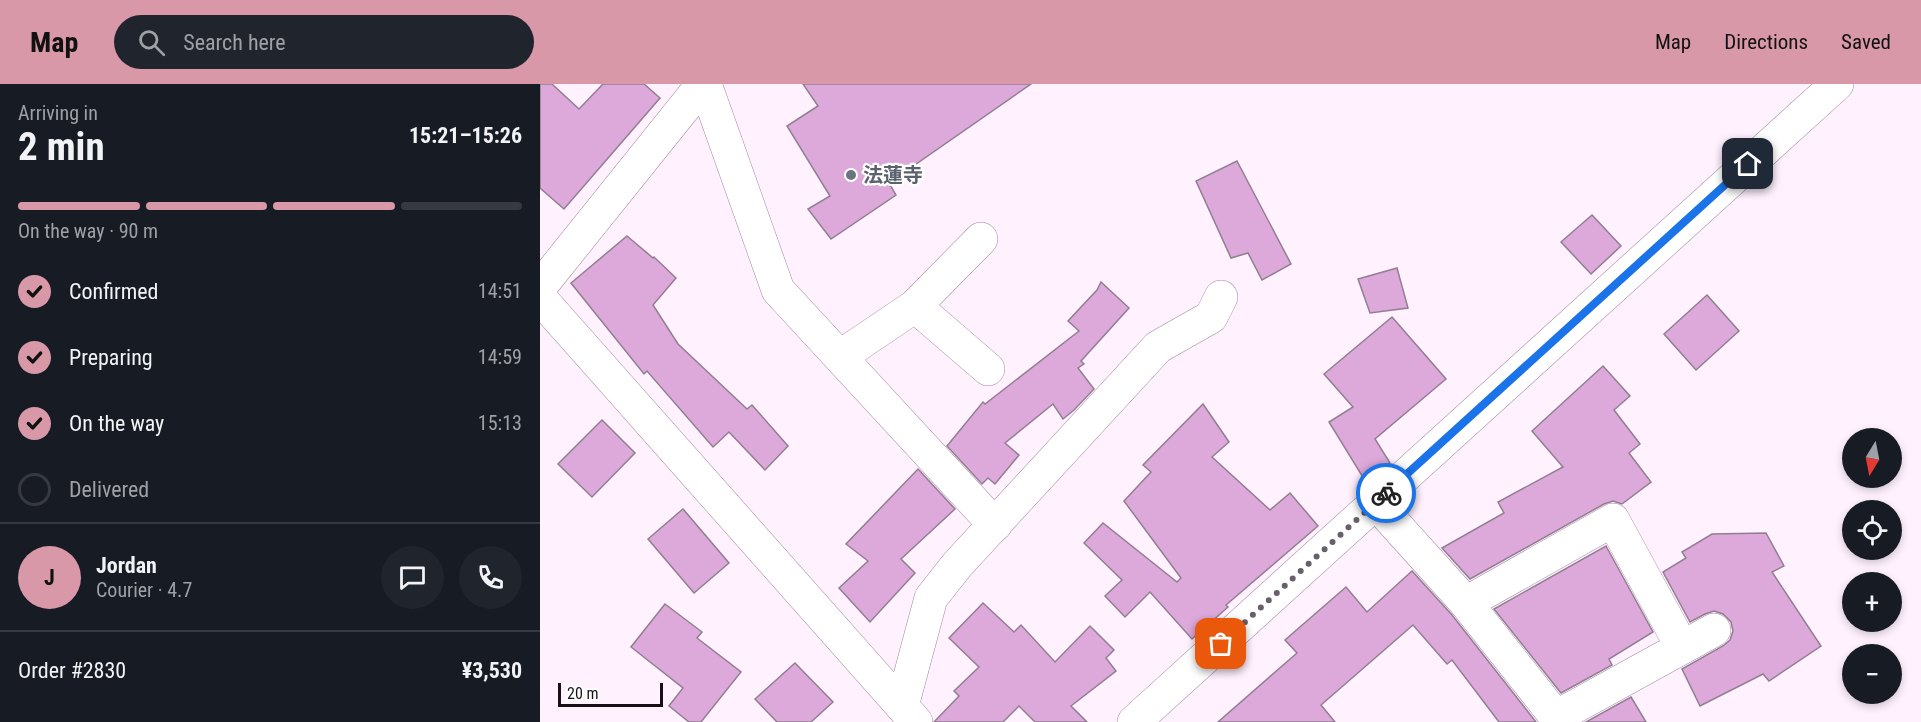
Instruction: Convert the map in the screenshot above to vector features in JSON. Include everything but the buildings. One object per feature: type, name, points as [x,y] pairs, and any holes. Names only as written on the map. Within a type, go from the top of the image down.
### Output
[{"type":"street","points":[[540,287],[704,84]]},
{"type":"street","points":[[704,84],[778,290],[995,525]]},
{"type":"street","points":[[1134,722],[1837,84]]},
{"type":"street","points":[[841,356],[915,306],[981,239]]},
{"type":"street","points":[[909,714],[931,598],[957,565],[1158,347],[1211,317],[1221,297]]},
{"type":"street","points":[[540,298],[909,714]]},
{"type":"street","points":[[915,306],[988,369]]},
{"type":"street","points":[[1376,502],[1466,603],[1558,719],[1714,630]]},
{"type":"street","points":[[1466,603],[1613,520],[1682,647]]},
{"type":"way so far","points":[[1221,644],[1386,493]]},
{"type":"place","name":"法蓮寺","points":[[851,175]]},
{"type":"route","points":[[1386,493],[1748,164]]}]
